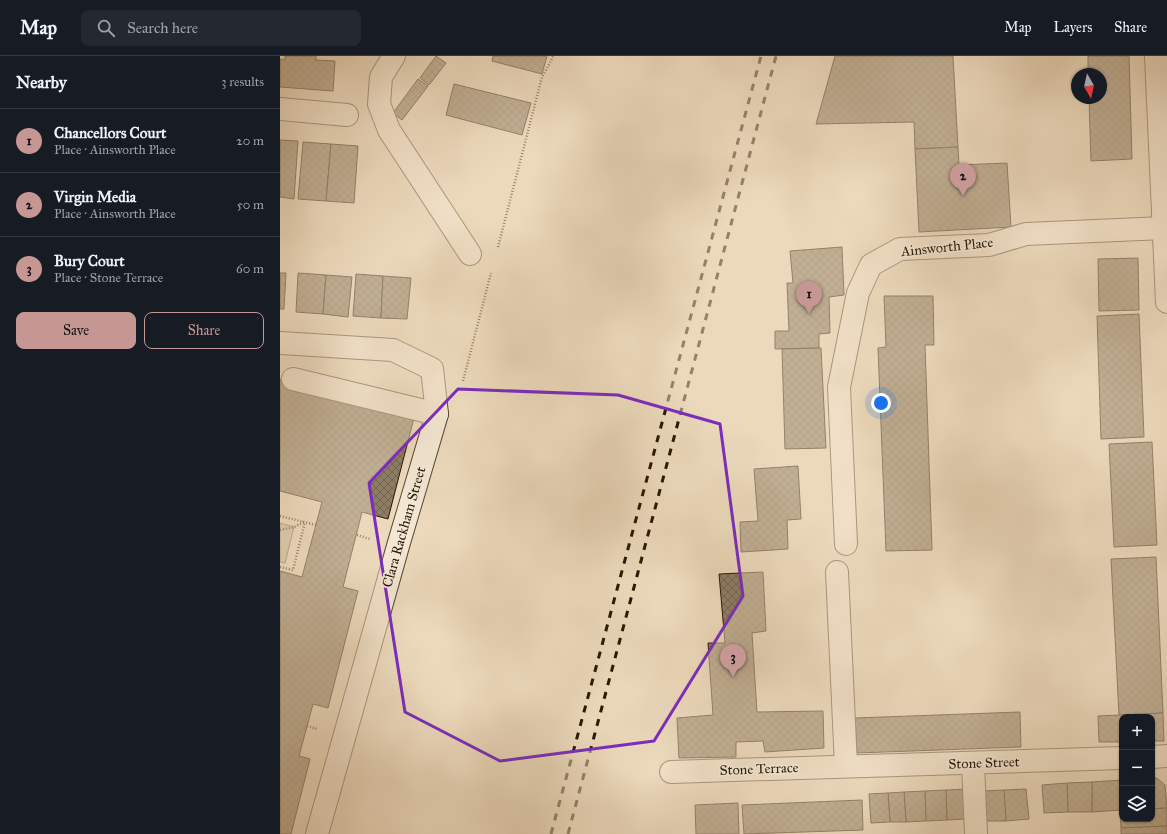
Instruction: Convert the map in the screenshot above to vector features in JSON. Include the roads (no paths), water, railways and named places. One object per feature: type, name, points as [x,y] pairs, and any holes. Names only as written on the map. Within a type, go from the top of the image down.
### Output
[{"type":"street","points":[[394,56],[381,77],[379,104],[389,130],[470,254]]},
{"type":"street","points":[[1156,56],[1163,137],[1164,228],[1167,302]]},
{"type":"street","points":[[280,109],[346,114]]},
{"type":"street","name":"Ainsworth Place","points":[[846,544],[839,388],[858,292],[871,265],[900,249],[989,245],[1026,234],[1164,228]]},
{"type":"street","name":"Clara Rackham Street","points":[[280,343],[393,350],[432,369],[437,414],[398,546],[317,834]]},
{"type":"street","points":[[293,379],[437,414]]},
{"type":"street","points":[[837,572],[846,766]]},
{"type":"street","points":[[1155,757],[1167,756]]},
{"type":"street","name":"Stone Street","points":[[846,766],[972,764],[1119,758]]},
{"type":"street","points":[[972,764],[976,834]]},
{"type":"street","name":"Stone Terrace","points":[[671,772],[846,766]]},
{"type":"railway","points":[[551,834],[761,56]]},
{"type":"railway","points":[[568,834],[776,56]]},
{"type":"place","name":"Virgin Media","points":[[963,196]]},
{"type":"place","name":"Chancellors Court","points":[[809,314]]},
{"type":"place","name":"Bury Court","points":[[733,677]]}]
